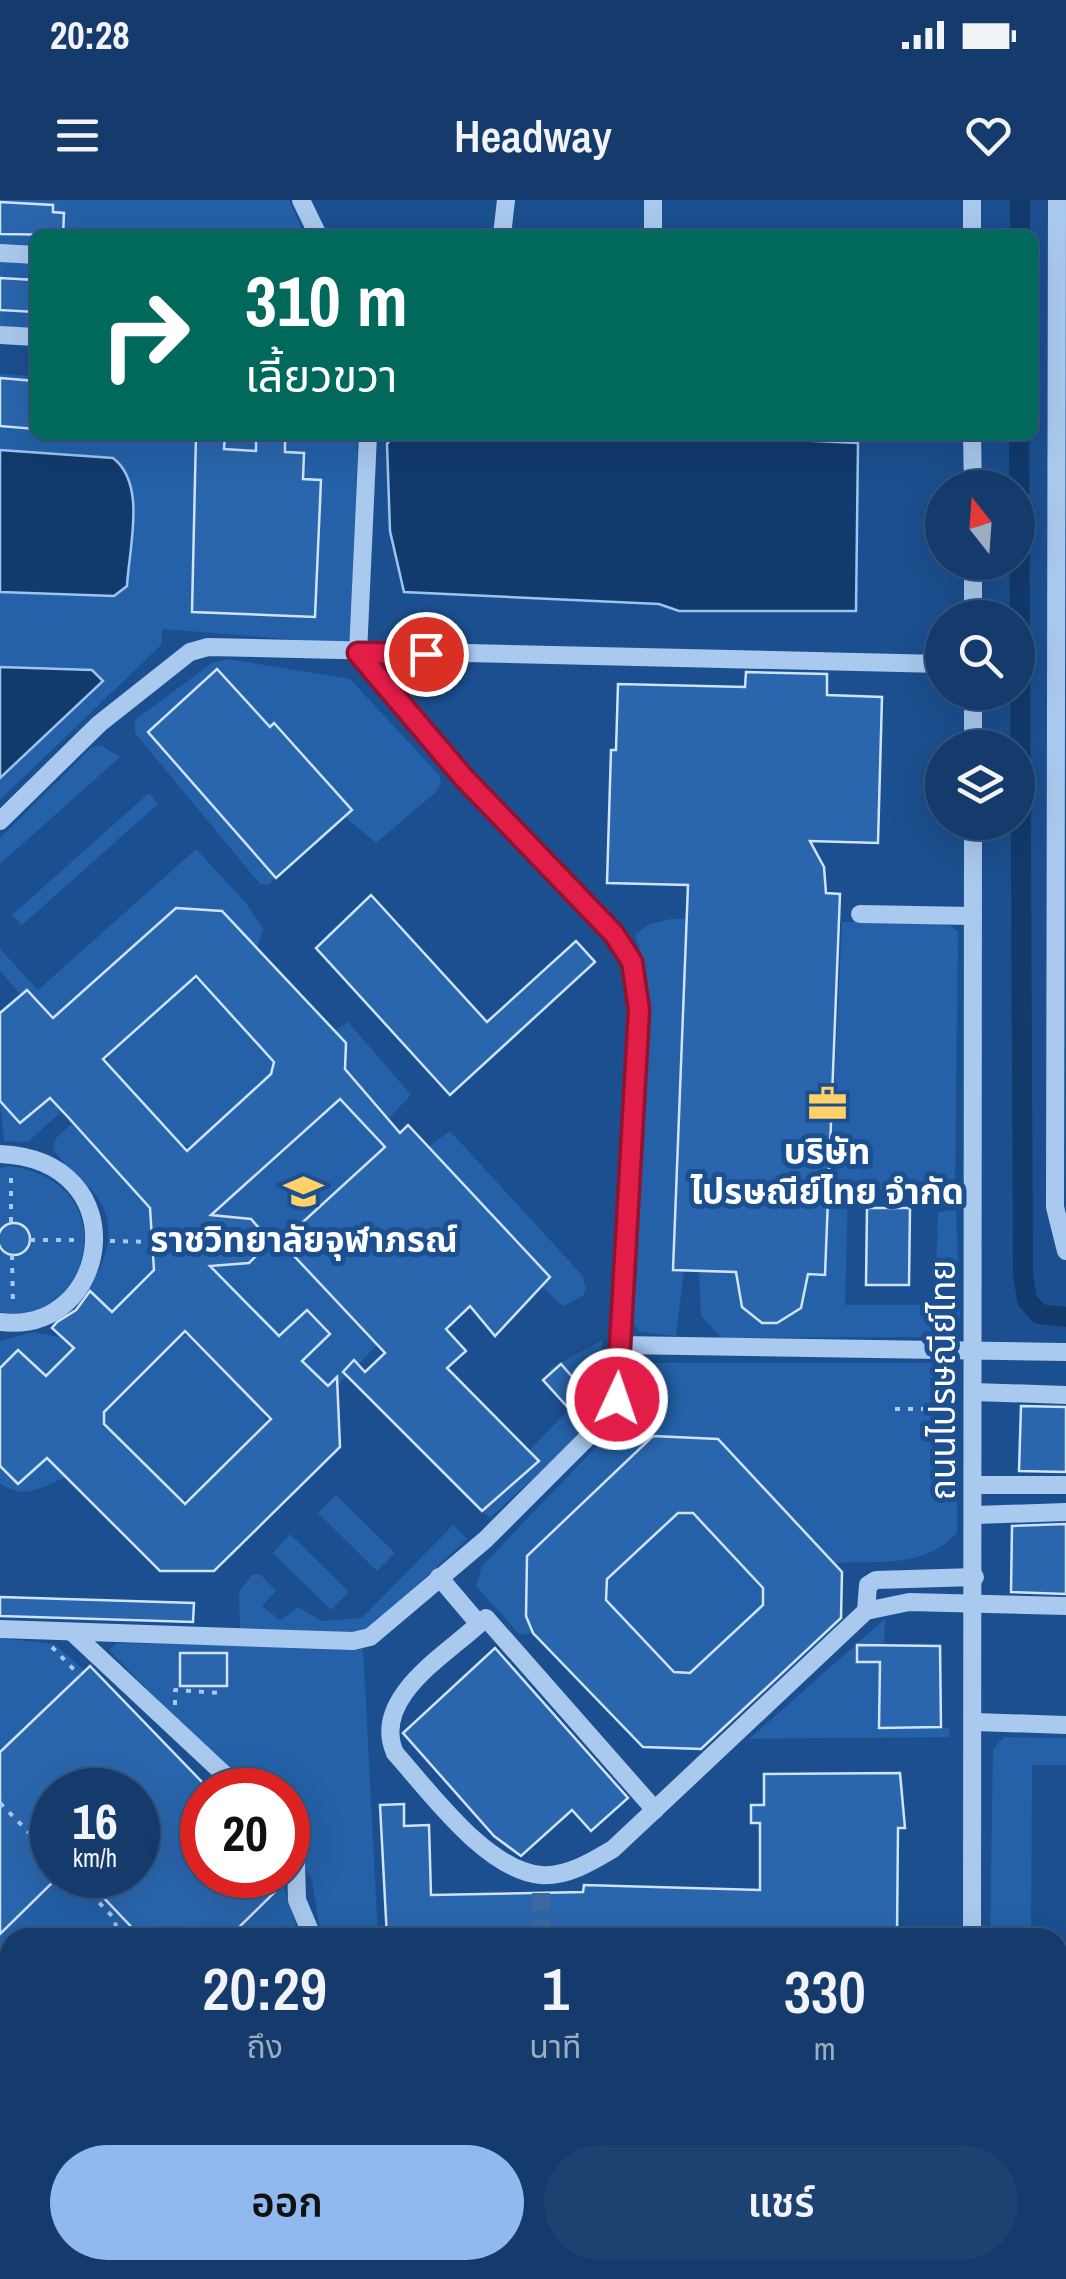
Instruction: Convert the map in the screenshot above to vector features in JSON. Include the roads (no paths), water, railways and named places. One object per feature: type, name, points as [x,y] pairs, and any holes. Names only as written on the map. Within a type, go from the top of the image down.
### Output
[{"type":"street","points":[[302,200],[316,230]]},
{"type":"street","points":[[503,230],[506,200]]},
{"type":"street","points":[[652,230],[653,200]]},
{"type":"street","points":[[972,200],[972,230]]},
{"type":"street","points":[[1057,200],[1060,1158],[1055,1207],[1066,1251]]},
{"type":"street","points":[[0,253],[30,255]]},
{"type":"street","points":[[0,335],[30,337]]},
{"type":"street","points":[[0,1629],[353,1642],[370,1638],[486,1539],[608,1418],[617,1399],[639,1010],[632,962],[614,934],[464,778],[358,653],[368,440]]},
{"type":"street","points":[[972,440],[972,470]]},
{"type":"street","points":[[0,821],[99,724],[190,652],[219,647],[925,664]]},
{"type":"street","name":"ถนนไปรษณีย์ไทย","points":[[972,1928],[973,840]]},
{"type":"street","points":[[860,914],[974,916]]},
{"type":"street","points":[[6,1154],[54,1165],[74,1182],[89,1206],[95,1232],[93,1259],[82,1284],[64,1304],[40,1318],[7,1323]]},
{"type":"street","points":[[620,1345],[1066,1352]]},
{"type":"street","points":[[974,1401],[1066,1396]]},
{"type":"street","points":[[974,1485],[1066,1485]]},
{"type":"street","points":[[974,1515],[1066,1512]]},
{"type":"street","points":[[439,1577],[479,1624]]},
{"type":"street","points":[[866,1611],[868,1585],[876,1580],[974,1577]]},
{"type":"street","points":[[655,1810],[486,1618],[397,1698],[389,1739],[395,1753],[477,1843],[541,1884],[594,1860],[655,1810],[866,1611],[909,1602],[1066,1606]]},
{"type":"street","points":[[73,1632],[218,1768]]},
{"type":"street","points":[[975,1722],[1066,1724]]},
{"type":"street","points":[[297,1898],[309,1928]]},
{"type":"waterway","points":[[1020,200],[1020,230]]},
{"type":"waterway","points":[[1019,440],[1023,1275],[1027,1300],[1039,1314],[1066,1317]]},
{"type":"tunnel","points":[[541,1893],[541,1928]]},
{"type":"place","name":"บริษัท ไปรษณีย์ไทย จำกัด","points":[[827,1104]]},
{"type":"place","name":"ราชวิทยาลัยจุฬาภรณ์","points":[[304,1192]]}]
